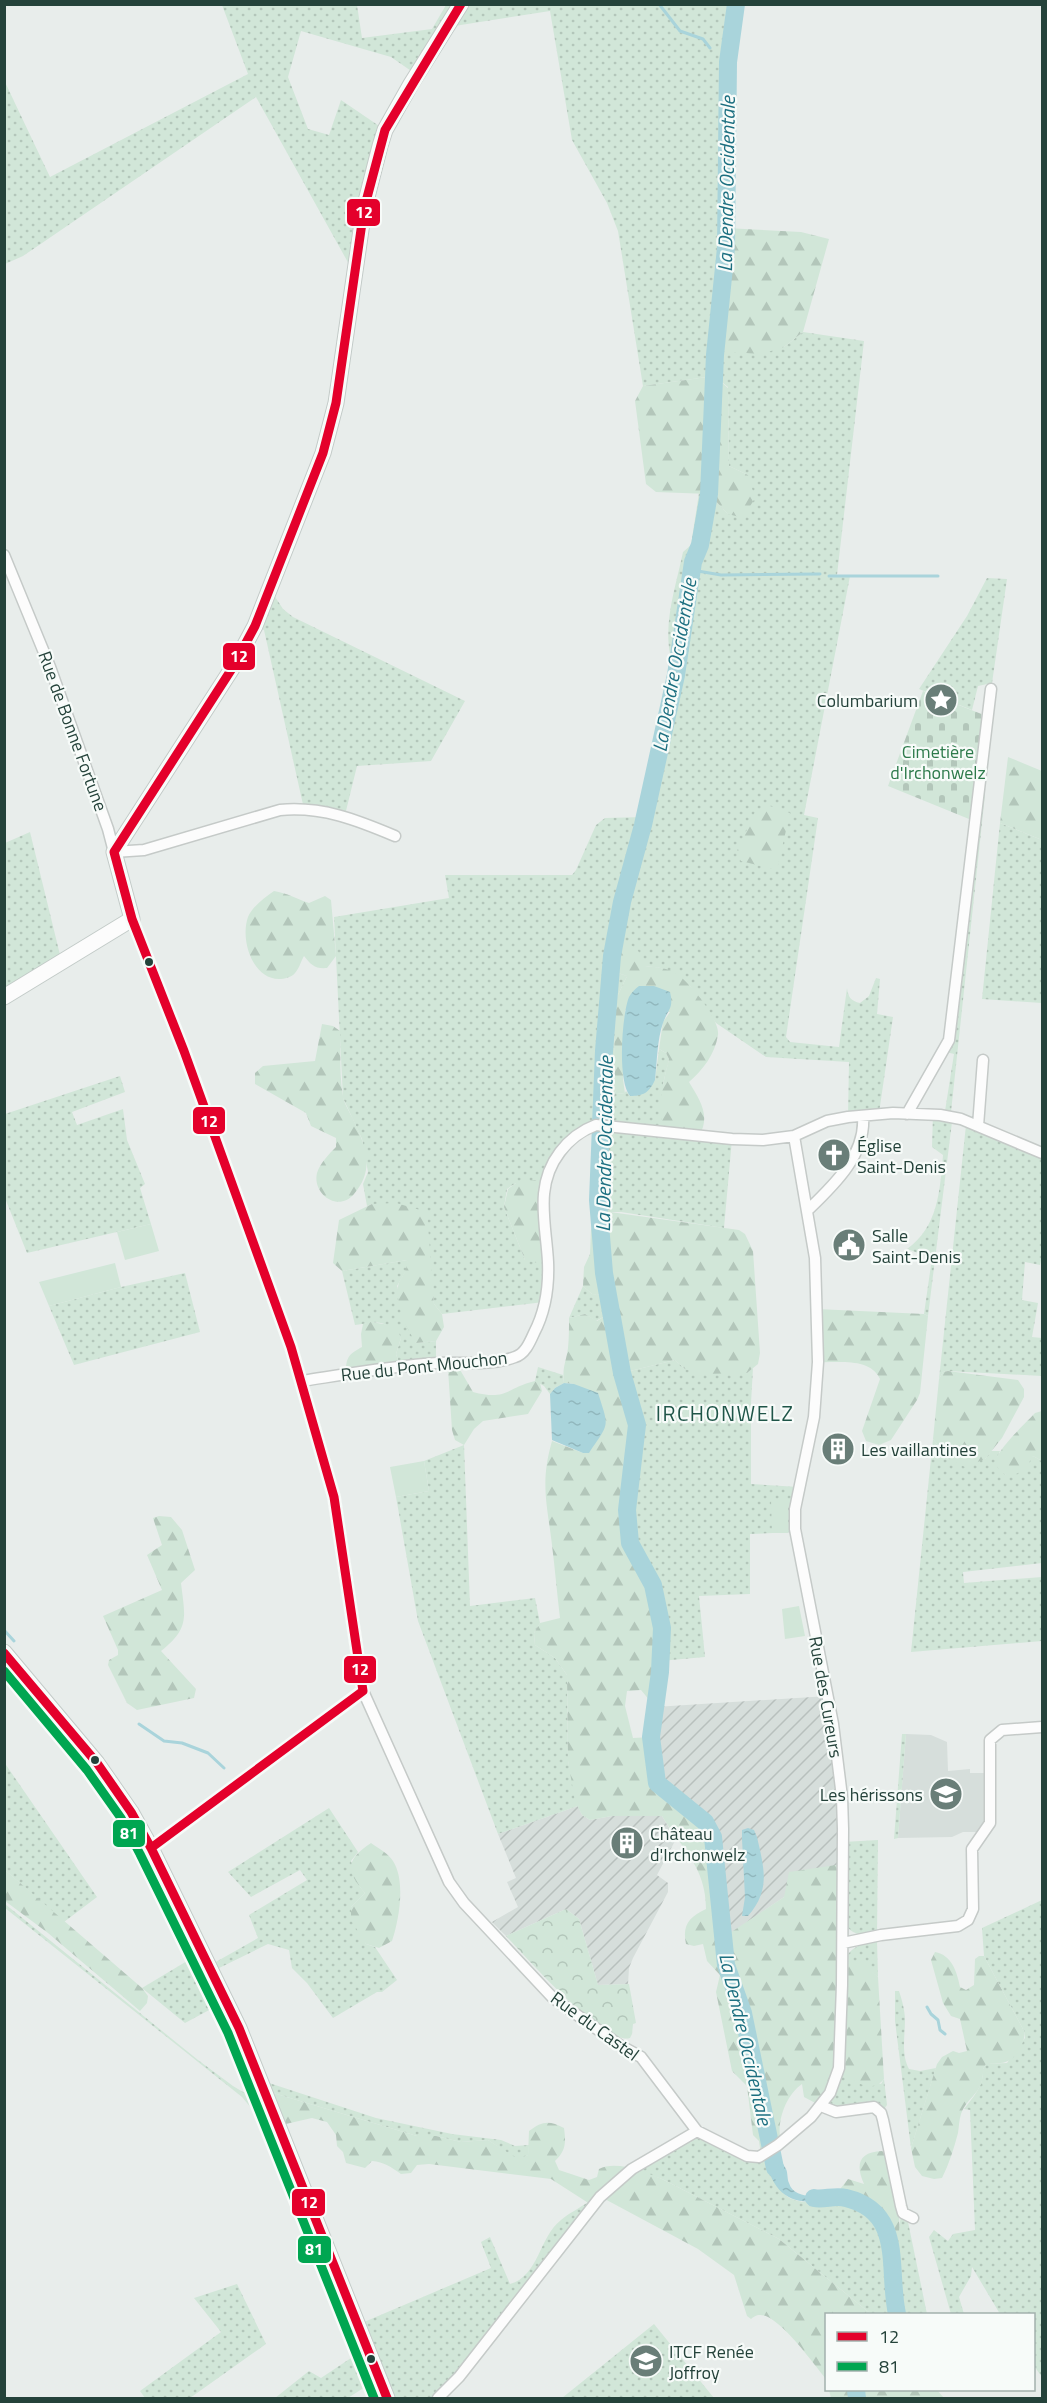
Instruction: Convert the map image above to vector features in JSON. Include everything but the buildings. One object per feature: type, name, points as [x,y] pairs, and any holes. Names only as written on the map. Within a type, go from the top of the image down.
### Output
[{"type":"street","points":[[114,852],[233,667],[255,627],[329,433],[336,403],[364,209],[385,130],[461,4]]},
{"type":"street","name":"Rue de Bonne Fortune","points":[[4,555],[59,690],[104,818],[132,919],[184,1051],[280,1311],[334,1497],[363,1691]]},
{"type":"street","points":[[907,1114],[949,1040],[991,689]]},
{"type":"street","points":[[114,852],[144,850],[292,808],[345,815],[395,836]]},
{"type":"street","points":[[4,997],[132,919]]},
{"type":"street","points":[[978,1126],[983,1060]]},
{"type":"street","name":"Rue du Pont Mouchon","points":[[302,1381],[362,1371],[436,1363],[515,1358],[520,1354],[537,1329],[546,1296],[548,1260],[543,1215],[545,1181],[554,1161],[576,1134],[596,1125],[763,1140],[794,1136],[827,1121],[863,1116],[907,1114],[956,1118],[1042,1153]]},
{"type":"street","points":[[808,1210],[838,1180],[850,1163],[861,1138],[863,1116]]},
{"type":"street","name":"Rue des Cureurs","points":[[697,2131],[747,2156],[764,2156],[821,2106],[833,2087],[839,2068],[843,1842],[839,1767],[828,1696],[795,1530],[795,1509],[813,1418],[818,1362],[815,1258],[794,1136]]},
{"type":"street","points":[[4,1652],[104,1772],[131,1812],[151,1848],[239,2028],[387,2398]]},
{"type":"street","points":[[151,1848],[363,1691]]},
{"type":"street","name":"Rue du Castel","points":[[363,1691],[449,1882],[464,1903],[553,1998],[640,2057],[697,2131]]},
{"type":"street","points":[[843,1943],[881,1935],[958,1926],[968,1920],[973,1909],[972,1850],[990,1823],[990,1740],[1002,1730],[1042,1727]]},
{"type":"street","points":[[821,2106],[836,2112],[874,2107],[878,2109],[883,2120],[903,2213],[913,2218]]},
{"type":"street","points":[[438,2398],[459,2377],[600,2197],[632,2169],[697,2131]]},
{"type":"shaded area","points":[[828,1696],[843,1864],[784,1897],[724,1938],[720,1889],[705,1822],[657,1783],[651,1737],[655,1707]]},
{"type":"shaded area","name":"Les hérissons","points":[[906,1734],[931,1735],[947,1742],[948,1771],[970,1769],[970,1773],[990,1773],[986,1832],[963,1832],[952,1837],[898,1838]]},
{"type":"shaded area","points":[[578,1806],[582,1815],[590,1820],[612,1816],[662,1816],[676,1839],[657,1875],[668,1883],[668,1892],[633,1958],[629,1968],[628,1984],[598,1985],[579,1919],[566,1909],[506,1936],[492,1922],[518,1907],[507,1882],[516,1878],[498,1834]]},
{"type":"green space","points":[[222,5],[357,5],[362,38],[432,29],[446,5],[736,5],[728,62],[726,248],[716,350],[784,347],[803,332],[864,341],[837,575],[850,576],[804,815],[818,818],[786,1037],[790,1042],[839,1047],[847,988],[850,998],[860,1003],[869,996],[876,978],[880,979],[877,1014],[893,1017],[879,1113],[848,1117],[849,1062],[766,1057],[716,1023],[690,986],[661,968],[645,966],[615,972],[627,976],[616,999],[613,1085],[616,1093],[624,1094],[626,1091],[630,1096],[655,1080],[659,1049],[666,1053],[669,1059],[663,1084],[663,1129],[732,1139],[724,1228],[621,1212],[610,1212],[600,1219],[598,1200],[602,1126],[572,1140],[544,1186],[516,1183],[507,1189],[504,1207],[525,1260],[548,1260],[544,1302],[442,1314],[434,1304],[430,1266],[372,1204],[367,1206],[363,1184],[368,1172],[362,1139],[343,1098],[334,917],[449,898],[445,875],[572,875],[596,825],[605,818],[645,817],[676,675],[671,659],[668,629],[672,599],[683,552],[691,545],[699,493],[709,494],[728,514],[748,475],[729,466],[728,387],[714,376],[643,386],[618,231],[607,203],[572,140],[550,11],[448,27],[417,75],[391,57],[301,31],[288,77],[308,129],[329,135],[341,100],[385,130],[355,275],[256,97],[23,256],[5,264],[4,80],[50,177],[248,74]]},
{"type":"green space","points":[[726,228],[801,232],[829,239],[803,332],[784,347],[761,354],[716,351]]},
{"type":"green space","points":[[714,376],[728,388],[729,466],[748,475],[755,498],[743,518],[728,514],[709,494],[656,492],[646,484],[635,401],[643,386]]},
{"type":"green space","points":[[987,578],[1007,579],[992,683],[978,686],[972,710],[919,689],[967,616]]},
{"type":"green space","points":[[270,589],[283,609],[293,617],[465,701],[431,761],[357,766],[345,815],[304,809],[264,630],[255,627]]},
{"type":"green space","name":"Cimetière d'Irchonwelz","points":[[923,691],[984,715],[969,819],[888,786]]},
{"type":"green space","points":[[1008,757],[1042,771],[1042,840],[1000,823]]},
{"type":"green space","points":[[981,770],[985,795],[951,1112],[945,1111],[954,1054],[946,1052]]},
{"type":"green space","points":[[770,806],[790,813],[778,865],[773,869],[741,861],[736,853],[756,810]]},
{"type":"green space","points":[[1000,823],[1042,840],[1042,1003],[982,999]]},
{"type":"green space","points":[[30,832],[62,963],[5,997],[5,843]]},
{"type":"green space","points":[[274,891],[309,903],[325,896],[331,900],[336,956],[327,968],[314,966],[304,956],[294,974],[288,978],[279,979],[270,977],[255,965],[247,946],[248,917],[263,899]]},
{"type":"green space","points":[[622,943],[631,945],[637,950],[645,966],[670,970],[683,979],[703,1002],[714,1020],[718,1035],[714,1049],[704,1067],[689,1082],[703,1108],[704,1122],[699,1136],[663,1128],[661,1102],[669,1059],[666,1053],[659,1049],[663,1022],[670,1012],[625,1010],[623,1079],[625,1094],[616,1093],[613,1085],[616,999],[627,976],[615,972],[610,963],[613,948]]},
{"type":"green space","points":[[322,1024],[333,1026],[340,1031],[341,1080],[345,1104],[361,1137],[366,1156],[365,1175],[361,1184],[354,1194],[341,1202],[322,1194],[316,1181],[320,1166],[336,1147],[336,1138],[311,1126],[306,1113],[255,1084],[255,1073],[263,1066],[315,1061]]},
{"type":"green space","points":[[120,1076],[125,1092],[72,1112],[77,1125],[123,1109],[127,1140],[145,1184],[140,1188],[151,1224],[27,1253],[5,1198],[5,1114]]},
{"type":"green space","points":[[933,1114],[952,1122],[928,1316],[924,1314],[932,1258],[907,1249],[925,1230],[936,1207],[943,1155],[932,1147]]},
{"type":"green space","points":[[966,1125],[1042,1153],[1042,1256],[1040,1265],[1025,1262],[1022,1300],[1038,1303],[1032,1337],[1042,1338],[1042,1376],[948,1371],[943,1372],[939,1379]]},
{"type":"green space","points":[[535,1180],[544,1186],[548,1260],[538,1263],[525,1260],[504,1207],[508,1189],[516,1183]]},
{"type":"green space","points":[[396,1203],[427,1212],[434,1304],[442,1314],[444,1327],[436,1341],[416,1343],[402,1316],[398,1287],[406,1269],[407,1260],[342,1271],[333,1263],[339,1220],[372,1204]]},
{"type":"green space","points":[[610,1212],[739,1230],[745,1234],[753,1251],[760,1353],[758,1364],[747,1373],[701,1374],[685,1369],[675,1360],[622,1373],[637,1425],[627,1510],[630,1543],[653,1585],[662,1628],[655,1707],[641,1690],[627,1691],[625,1706],[633,1738],[651,1737],[657,1783],[705,1822],[713,1837],[724,1937],[784,1897],[789,1872],[843,1864],[844,1965],[849,1961],[861,1962],[878,1977],[884,2079],[879,2084],[867,2086],[855,2081],[839,2068],[821,2106],[804,2097],[802,2084],[791,2095],[783,2110],[780,2127],[781,2142],[764,2156],[759,2141],[753,2135],[747,2086],[732,2071],[716,1992],[720,1975],[707,1961],[703,1944],[694,1946],[686,1944],[685,1932],[688,1922],[706,1909],[702,1881],[692,1859],[662,1816],[612,1816],[590,1820],[582,1815],[575,1801],[568,1761],[567,1675],[555,1658],[535,1645],[534,1633],[540,1623],[560,1618],[545,1481],[552,1441],[583,1453],[574,1384],[564,1383],[569,1318],[585,1314],[597,1321],[605,1316],[612,1316],[608,1295],[592,1294],[583,1286],[584,1267],[590,1254],[591,1229]]},
{"type":"green space","points":[[151,1224],[159,1251],[125,1260],[117,1232]]},
{"type":"green space","points":[[407,1260],[407,1269],[397,1286],[416,1343],[436,1341],[436,1363],[399,1363],[396,1354],[401,1338],[395,1332],[381,1323],[355,1325],[342,1271]]},
{"type":"green space","points":[[115,1263],[121,1287],[49,1306],[39,1282]]},
{"type":"green space","points":[[185,1273],[200,1332],[74,1365],[49,1306]]},
{"type":"green space","points":[[583,1286],[592,1294],[608,1295],[612,1317],[605,1316],[596,1321],[585,1314],[569,1318]]},
{"type":"green space","points":[[817,1309],[928,1316],[920,1393],[891,1440],[879,1445],[866,1441],[862,1431],[880,1379],[875,1372],[861,1364],[818,1362]]},
{"type":"green space","points":[[371,1322],[396,1326],[401,1338],[396,1354],[399,1363],[346,1370],[350,1356],[362,1347],[363,1324]]},
{"type":"green space","points":[[675,1360],[685,1369],[747,1373],[753,1368],[751,1484],[799,1487],[795,1532],[750,1534],[750,1594],[699,1596],[705,1657],[660,1661],[662,1628],[653,1585],[630,1543],[627,1510],[634,1453],[622,1373]]},
{"type":"green space","points":[[538,1367],[563,1375],[564,1383],[550,1394],[544,1386],[535,1381]]},
{"type":"green space","points":[[459,1368],[473,1392],[500,1394],[535,1381],[540,1383],[542,1391],[528,1414],[483,1421],[474,1429],[464,1445],[455,1440],[452,1430],[448,1369]]},
{"type":"green space","points":[[943,1372],[1018,1380],[1024,1389],[1024,1397],[1002,1438],[985,1459],[965,1467],[949,1459],[933,1439],[939,1379]]},
{"type":"green space","points":[[1042,1411],[1042,1461],[1033,1456],[1022,1470],[1016,1474],[1006,1475],[996,1464],[996,1459],[1011,1438],[1035,1413]]},
{"type":"green space","points":[[933,1439],[949,1459],[985,1459],[991,1451],[1000,1451],[997,1464],[1006,1475],[1033,1456],[1042,1461],[1042,1563],[963,1572],[964,1583],[1042,1577],[1042,1641],[911,1652]]},
{"type":"green space","points":[[464,1445],[470,1606],[535,1598],[540,1623],[534,1633],[535,1645],[555,1658],[567,1675],[568,1761],[578,1806],[498,1834],[418,1621],[396,1497],[429,1491],[424,1461]]},
{"type":"green space","points":[[424,1461],[429,1491],[396,1497],[390,1467]]},
{"type":"green space","points":[[771,1499],[788,1499],[788,1533],[772,1533]]},
{"type":"green space","points":[[171,1517],[182,1530],[195,1570],[181,1583],[184,1613],[181,1628],[161,1651],[196,1689],[194,1698],[137,1710],[127,1703],[108,1665],[109,1660],[118,1655],[118,1650],[103,1616],[162,1590],[147,1555],[162,1545],[153,1518]]},
{"type":"green space","points":[[799,1606],[805,1636],[785,1639],[782,1609]]},
{"type":"green space","points":[[902,1734],[906,1734],[898,1838],[894,1839]]},
{"type":"green space","points":[[4,1762],[97,1897],[64,1922],[5,1870]]},
{"type":"green space","points":[[329,1808],[358,1852],[351,1861],[360,1887],[365,1893],[351,1907],[366,1944],[375,1947],[397,1980],[382,1992],[377,1992],[333,2018],[307,1983],[292,1968],[289,1950],[268,1944],[217,1969],[214,1963],[258,1938],[249,1915],[307,1880],[300,1870],[251,1897],[228,1872]]},
{"type":"green space","points":[[878,1840],[877,1935],[860,1934],[852,1931],[846,1925],[843,1842]]},
{"type":"green space","points":[[371,1843],[393,1861],[397,1869],[400,1890],[399,1912],[392,1941],[379,1948],[366,1944],[351,1920],[351,1907],[365,1893],[354,1878],[351,1866],[357,1855]]},
{"type":"green space","points":[[5,1870],[142,1988],[148,1996],[147,2003],[140,2011],[48,1933],[5,1901]]},
{"type":"green space","points":[[1042,1900],[1042,2377],[1035,2367],[1035,2313],[999,2313],[972,2267],[971,2276],[959,2297],[964,2313],[951,2313],[929,2237],[934,2230],[948,2241],[953,2234],[975,2230],[970,2110],[964,2109],[980,2086],[986,2064],[1007,2063],[1025,2038],[1024,2031],[984,1956],[982,1928]]},
{"type":"green space","points":[[5,1904],[198,2060],[243,2092],[252,2092],[273,2135],[273,2153],[252,2109],[242,2097],[5,1908]]},
{"type":"green space","points":[[566,1909],[579,1919],[598,1985],[629,1984],[636,2023],[633,2024],[630,2038],[618,2037],[584,2015],[506,1936]]},
{"type":"green space","points":[[877,1941],[878,1977],[870,1971],[844,1965],[848,1954],[856,1947]]},
{"type":"green space","points":[[202,1952],[226,2001],[185,2023],[142,1988]]},
{"type":"green space","points":[[935,1952],[950,1960],[960,1987],[966,1990],[974,1985],[975,1959],[984,1956],[1024,2031],[1024,2039],[1013,2058],[1001,2063],[986,2064],[981,2084],[961,2114],[958,2133],[945,2173],[942,2178],[934,2179],[922,2176],[915,2167],[911,2148],[937,2064],[942,2057],[953,2051],[959,2053],[967,2051],[960,2019],[951,2016],[943,2003],[931,1960]]},
{"type":"green space","points":[[895,1991],[899,1991],[904,2009],[904,2051],[909,2069],[920,2071],[936,2068],[911,2148],[895,2021]]},
{"type":"green space","points":[[839,2068],[881,2084],[884,2079],[887,2105],[881,2113],[878,2109],[844,2112],[821,2106]]},
{"type":"green space","points":[[266,2082],[376,2118],[452,2134],[501,2140],[515,2146],[529,2145],[528,2155],[518,2160],[488,2140],[461,2142],[436,2136],[417,2136],[270,2092]]},
{"type":"green space","points":[[270,2092],[417,2136],[436,2136],[461,2142],[488,2140],[518,2159],[528,2155],[529,2131],[538,2125],[554,2124],[564,2128],[565,2133],[563,2150],[555,2161],[559,2170],[589,2180],[597,2177],[599,2169],[622,2166],[662,2179],[779,2239],[870,2313],[825,2313],[825,2378],[776,2322],[758,2315],[751,2319],[747,2316],[734,2275],[698,2249],[601,2197],[593,2206],[551,2179],[429,2164],[417,2165],[411,2173],[401,2174],[387,2165],[372,2161],[365,2168],[346,2163],[343,2152],[337,2146],[336,2135],[327,2122],[312,2118],[277,2126]]},
{"type":"green space","points":[[697,2137],[737,2151],[764,2156],[776,2183],[788,2197],[807,2202],[836,2200],[837,2197],[851,2198],[863,2202],[872,2209],[884,2226],[893,2262],[901,2216],[908,2222],[927,2313],[870,2313],[779,2239],[662,2179],[632,2169]]},
{"type":"green space","points":[[882,2151],[890,2157],[899,2210],[899,2237],[892,2264],[884,2227],[873,2209],[852,2198],[837,2197],[837,2193],[848,2179],[864,2184],[860,2171],[861,2160],[868,2154]]},
{"type":"green space","points":[[588,2202],[593,2206],[438,2398],[387,2398],[379,2378],[348,2398],[275,2398],[309,2371],[321,2378],[366,2348],[357,2325],[491,2268],[481,2242],[490,2237],[510,2284],[520,2280],[533,2265],[554,2227],[564,2217]]},
{"type":"green space","points":[[237,2284],[266,2344],[190,2398],[145,2398],[140,2391],[221,2332],[194,2298]]},
{"type":"green space","name":"ITCF Renée Joffroy","points":[[654,2324],[714,2398],[562,2398]]},
{"type":"green space","points":[[829,2391],[938,2391],[944,2398],[831,2398]]},
{"type":"water","points":[[639,986],[654,986],[670,992],[671,1002],[660,1037],[655,1080],[645,1093],[630,1096],[623,1077],[623,1032],[629,997]]},
{"type":"water","points":[[564,1383],[574,1384],[598,1393],[606,1424],[589,1453],[583,1453],[552,1440],[550,1394]]},
{"type":"water","points":[[748,1828],[754,1830],[757,1837],[764,1878],[763,1888],[755,1906],[748,1916],[742,1916],[745,1897],[742,1830]]},
{"type":"water","points":[[774,2148],[786,2169],[792,2189],[797,2193],[810,2196],[837,2193],[837,2200],[809,2202],[789,2197],[781,2191],[774,2183],[764,2156]]},
{"type":"waterway","points":[[659,4],[680,31],[703,39],[710,48]]},
{"type":"waterway","name":"La Dendre Occidentale","points":[[736,4],[728,62],[726,248],[715,355],[709,494],[700,545],[693,562],[676,675],[643,825],[622,902],[612,956],[604,1051],[598,1200],[604,1273],[622,1373],[637,1425],[627,1510],[630,1543],[653,1585],[662,1628],[660,1672],[651,1737],[657,1783],[705,1822],[713,1837],[726,1965],[743,2013],[775,2168]]},
{"type":"waterway","points":[[692,570],[721,575],[820,574]]},
{"type":"waterway","points":[[829,576],[938,576]]},
{"type":"waterway","points":[[4,1630],[14,1641]]},
{"type":"waterway","points":[[139,1724],[164,1741],[182,1743],[208,1753],[224,1768]]},
{"type":"waterway","points":[[927,2007],[938,2020],[940,2030],[945,2034]]},
{"type":"waterway","name":"La Dendre Occidentale","points":[[814,2198],[846,2198],[865,2205],[877,2216],[890,2244],[897,2313]]},
{"type":"waterway","name":"La Dendre Occidentale","points":[[856,2391],[857,2398]]},
{"type":"transit line","name":"12","points":[[114,852],[233,667],[255,626],[323,453],[336,403],[364,209],[385,130],[461,4]]},
{"type":"transit line","name":"12","points":[[114,852],[132,919],[184,1051],[291,1347],[334,1497],[363,1691],[151,1848]]},
{"type":"transit line","name":"12","points":[[4,1653],[97,1763],[131,1812],[151,1848],[239,2028],[387,2398]]},
{"type":"transit line","name":"81","points":[[4,1671],[87,1770],[121,1818],[140,1854],[228,2033],[374,2398]]},
{"type":"place","name":"Columbarium","points":[[941,700]]},
{"type":"place","name":"Église Saint-Denis","points":[[834,1155]]},
{"type":"place","name":"Salle Saint-Denis","points":[[849,1245]]},
{"type":"place","name":"Les vaillantines","points":[[838,1449]]},
{"type":"place","name":"Les hérissons","points":[[946,1794]]},
{"type":"place","name":"Château d'Irchonwelz","points":[[627,1843]]},
{"type":"place","name":"ITCF Renée Joffroy","points":[[646,2361]]},
{"type":"district","name":"IRCHONWELZ","points":[[725,1413]]}]
